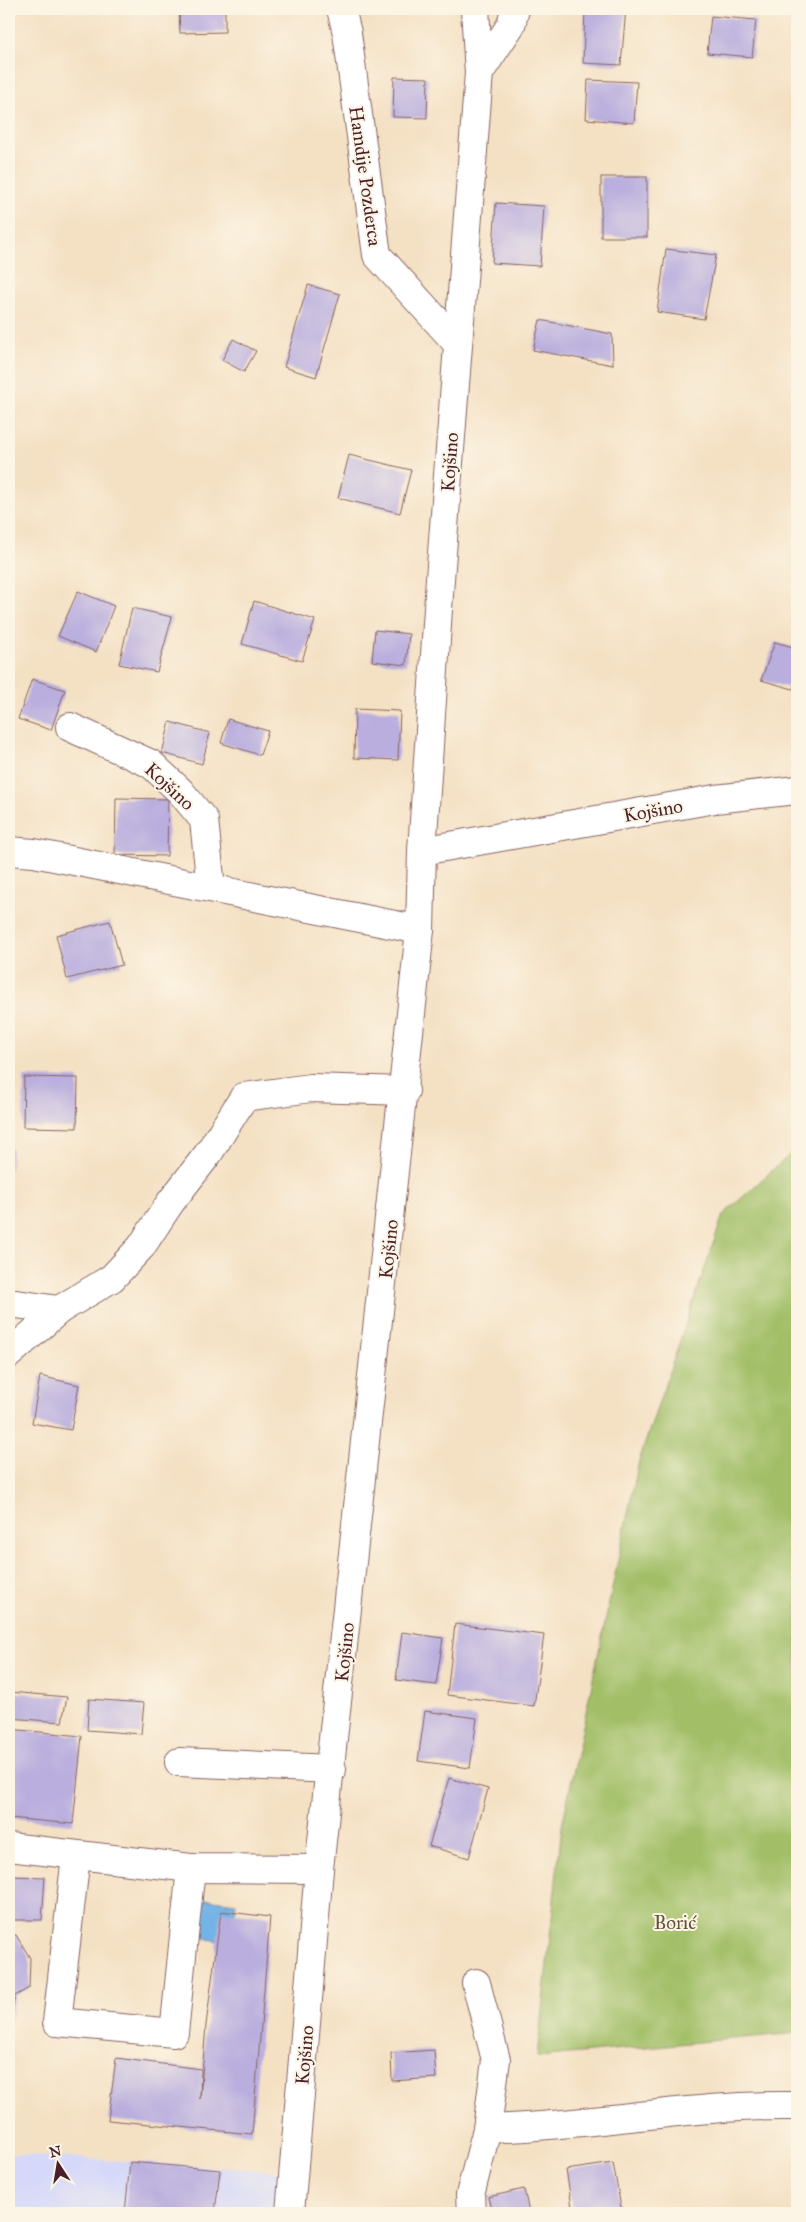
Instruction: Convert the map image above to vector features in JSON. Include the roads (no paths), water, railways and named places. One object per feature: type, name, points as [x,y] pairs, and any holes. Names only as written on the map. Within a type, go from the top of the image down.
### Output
[{"type":"street","name":"Hamdije Pozderca","points":[[340,9],[347,33],[377,256],[457,343]]},
{"type":"street","name":"Kojšino","points":[[290,2213],[319,1869],[332,1769],[420,930],[422,851],[457,343],[479,74],[475,9]]},
{"type":"street","name":"Kojšino","points":[[479,74],[511,26],[515,9]]},
{"type":"street","name":"Kojšino","points":[[70,727],[151,764],[180,792],[204,820],[211,888]]},
{"type":"street","name":"Kojšino","points":[[422,851],[715,799],[797,790]]},
{"type":"street","points":[[9,851],[34,852],[420,930]]},
{"type":"street","points":[[9,1354],[59,1310],[112,1278],[141,1247],[170,1202],[208,1154],[244,1097],[311,1088],[404,1091]]},
{"type":"street","points":[[9,1303],[59,1310]]},
{"type":"street","points":[[179,1762],[332,1769]]},
{"type":"street","points":[[9,1846],[76,1856],[191,1868],[319,1869]]},
{"type":"street","points":[[76,1856],[57,2022],[174,2033],[191,1868]]},
{"type":"street","points":[[471,2213],[470,2195],[487,2129],[496,2060],[476,1982]]},
{"type":"street","points":[[487,2129],[533,2128],[686,2111],[797,2106]]},
{"type":"water","points":[[205,1899],[236,1903],[231,1942],[200,1938]]},
{"type":"park label","name":"Borić","points":[[675,1922]]}]
